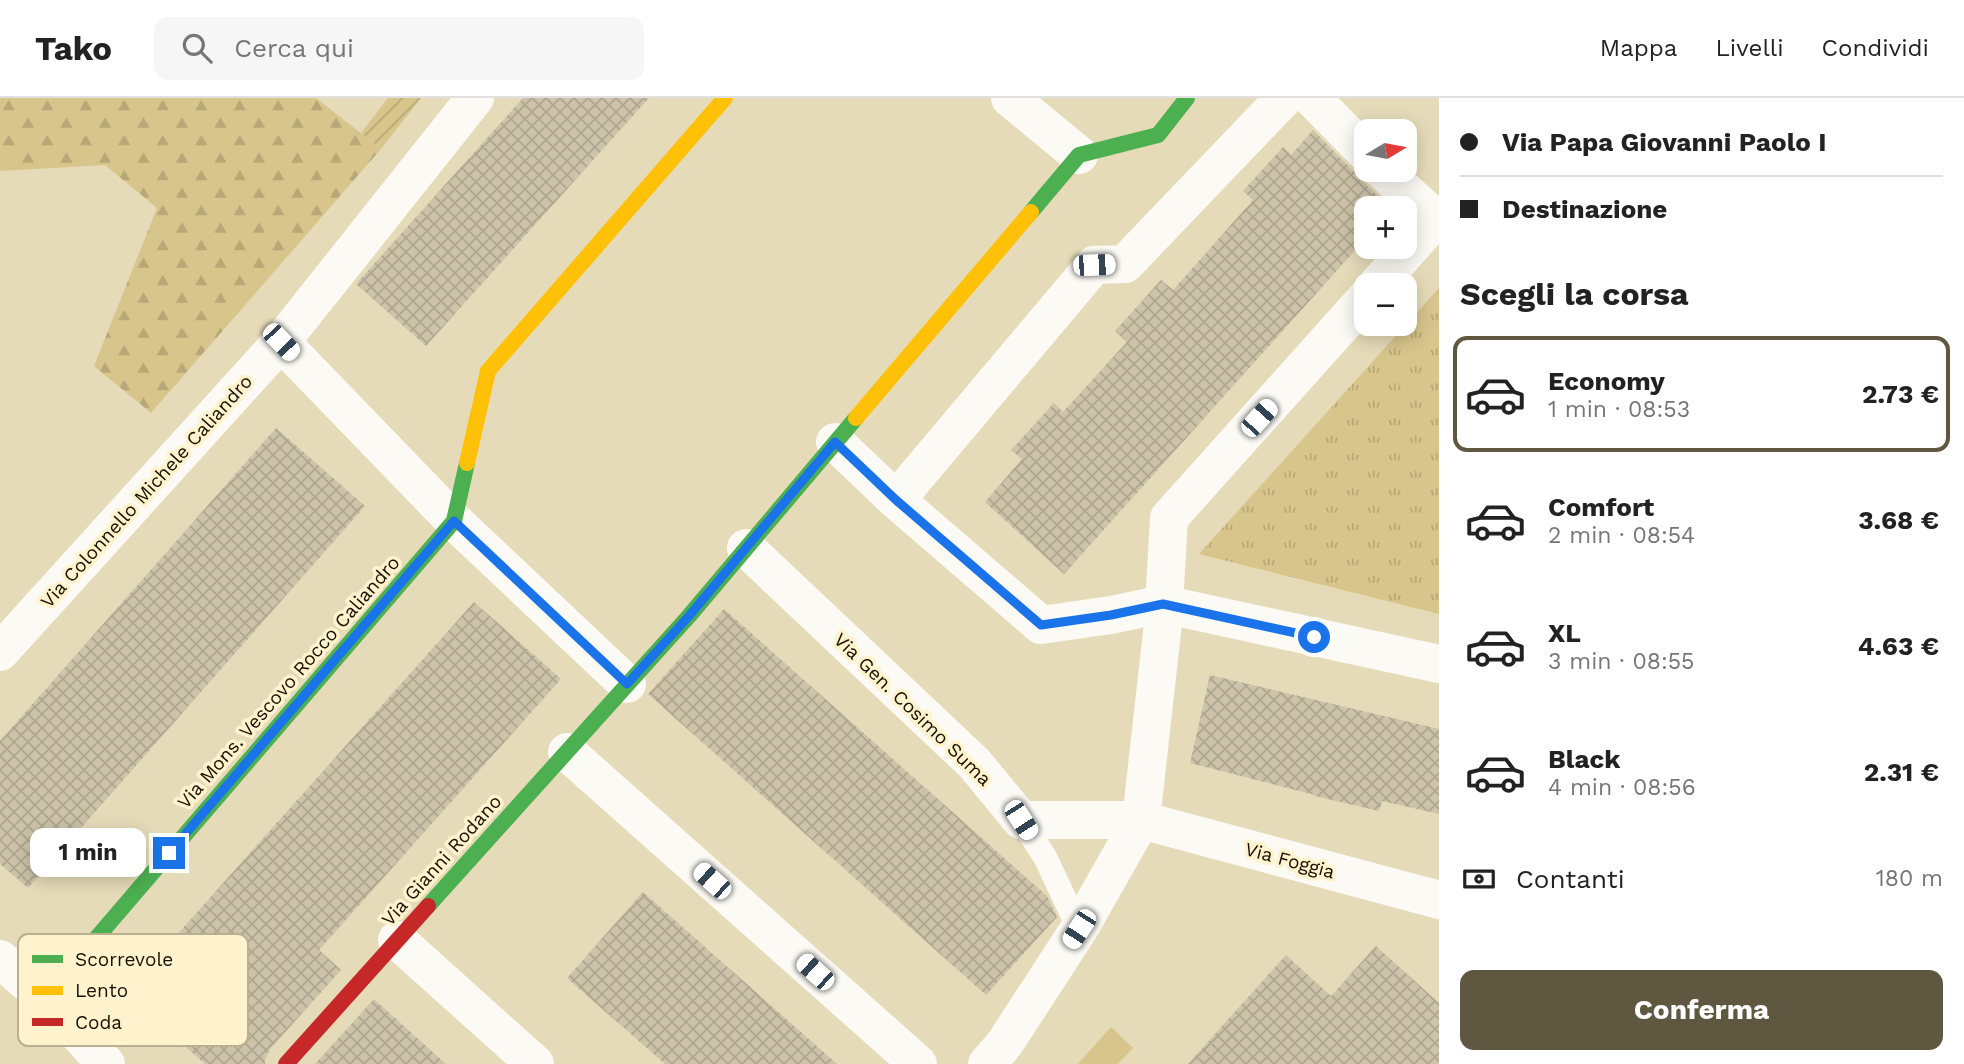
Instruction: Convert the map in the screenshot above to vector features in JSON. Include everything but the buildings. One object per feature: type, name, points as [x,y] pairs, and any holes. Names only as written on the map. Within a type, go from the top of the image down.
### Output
[{"type":"street","name":"Via Colonnello Michele Caliandro","points":[[0,652],[281,342],[475,98]]},
{"type":"street","points":[[454,521],[488,371],[725,98]]},
{"type":"street","points":[[1010,98],[1079,155],[1158,135],[1187,98]]},
{"type":"street","points":[[896,500],[1094,265],[1125,264],[1284,98]]},
{"type":"street","points":[[1312,98],[1354,141]]},
{"type":"street","name":"Via Gianni Rodano","points":[[286,1064],[689,616],[1079,155]]},
{"type":"street","points":[[1388,273],[1438,220],[1395,182]]},
{"type":"street","points":[[987,1064],[1005,1043],[1079,929],[1141,820],[1169,518],[1354,312]]},
{"type":"street","points":[[281,342],[454,521],[627,684]]},
{"type":"street","points":[[835,442],[896,500],[1041,625],[1163,604],[1439,664]]},
{"type":"street","name":"Via Mons. Vescovo Rocco Caliandro","points":[[100,934],[454,521]]},
{"type":"street","name":"Via Gen. Cosimo Suma","points":[[746,548],[974,763],[1021,820]]},
{"type":"street","points":[[567,752],[918,1064]]},
{"type":"street","points":[[1021,820],[1141,820]]},
{"type":"street","name":"Via Foggia","points":[[1141,820],[1439,900]]},
{"type":"street","points":[[397,940],[535,1064]]},
{"type":"street","points":[[0,959],[18,975]]},
{"type":"street","points":[[89,1046],[106,1064]]},
{"type":"lane","points":[[1021,820],[1045,858],[1079,929]]},
{"type":"green space","points":[[0,98],[316,98],[381,149],[151,413],[94,366],[157,208],[105,165],[0,171]]},
{"type":"green space","points":[[388,98],[421,98],[381,149],[361,133]]},
{"type":"green space","points":[[1439,288],[1439,614],[1199,554],[1396,336],[1417,336],[1417,312]]},
{"type":"green space","points":[[1111,1027],[1133,1048],[1118,1064],[1078,1064]]},
{"type":"traffic: fast","points":[[1031,212],[1079,155],[1158,135],[1187,98]]},
{"type":"traffic: fast","points":[[428,906],[689,616],[856,418]]},
{"type":"traffic: fast","points":[[100,934],[454,521],[467,463]]},
{"type":"traffic: slow","points":[[467,463],[488,371],[725,98]]},
{"type":"traffic: slow","points":[[856,418],[1031,212]]},
{"type":"traffic: jam","points":[[286,1064],[428,906]]},
{"type":"route","points":[[169,853],[454,521],[627,684],[689,616],[835,442],[896,500],[1041,625],[1163,604],[1314,637]]}]
